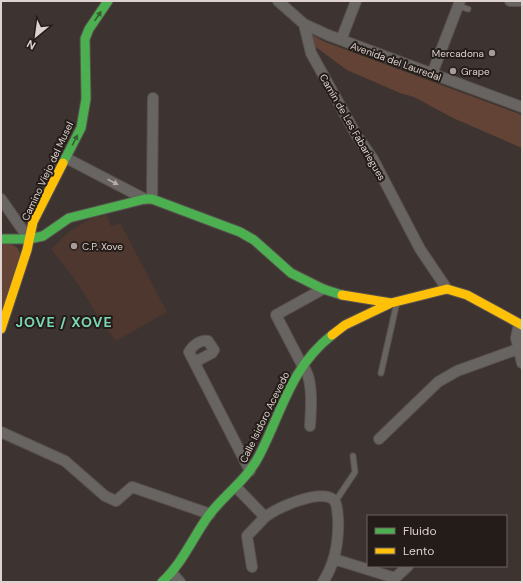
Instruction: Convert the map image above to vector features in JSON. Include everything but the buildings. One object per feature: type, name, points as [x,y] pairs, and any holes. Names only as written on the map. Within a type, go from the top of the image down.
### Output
[{"type":"street","name":"Camino Viejo del Musel","points":[[1,329],[34,222],[81,128],[86,99],[85,39],[89,28],[108,1]]},
{"type":"street","name":"Avenida del Lauredal","points":[[278,1],[304,24],[341,40],[522,107]]},
{"type":"street","points":[[341,40],[356,1]]},
{"type":"street","points":[[510,1],[522,2]]},
{"type":"street","points":[[432,74],[459,3]]},
{"type":"street","name":"Camín de Les Fabariegues","points":[[304,24],[310,54],[373,159],[420,249],[447,289]]},
{"type":"street","points":[[148,199],[153,98]]},
{"type":"street","points":[[66,158],[148,199],[240,232],[254,240],[292,272],[323,289],[337,294],[394,302],[447,289],[467,295],[521,325],[516,338],[522,363]]},
{"type":"street","points":[[1,199],[29,239]]},
{"type":"street","points":[[1,239],[29,239],[43,236],[69,218],[148,199]]},
{"type":"street","points":[[310,426],[311,393],[306,369],[302,365],[276,315],[323,289]]},
{"type":"street","name":"Calle Isidoro Acevedo","points":[[162,582],[172,574],[210,514],[250,471],[260,455],[276,416],[302,365],[322,342],[334,332],[345,325],[394,302]]},
{"type":"street","points":[[378,439],[438,382],[457,371],[518,349]]},
{"type":"street","points":[[195,362],[250,471]]},
{"type":"street","points":[[1,432],[31,444],[65,461],[105,496],[116,502],[132,487],[210,514]]},
{"type":"street","points":[[236,487],[265,517]]},
{"type":"street","points":[[252,567],[247,536],[265,517],[287,504],[301,499],[331,499],[337,506],[338,532],[334,559],[330,571],[323,582]]},
{"type":"street","points":[[334,559],[395,578],[407,567]]},
{"type":"street","points":[[172,574],[180,582]]},
{"type":"lane","points":[[459,3],[468,9]]},
{"type":"lane","points":[[381,373],[394,302]]},
{"type":"lane","points":[[335,502],[355,472],[353,456]]},
{"type":"shaded area","points":[[307,32],[325,42],[522,115],[522,148],[453,118],[414,97],[400,93],[347,70],[309,42]]},
{"type":"shaded area","points":[[107,215],[111,226],[120,223],[167,312],[116,341],[99,318],[77,282],[51,249],[70,231],[92,218]]},
{"type":"shaded area","points":[[1,243],[10,244],[18,248],[20,254],[1,314]]},
{"type":"traffic: fast","points":[[63,163],[81,128],[86,99],[85,39],[89,29],[108,1]]},
{"type":"traffic: fast","points":[[1,239],[29,239],[43,236],[69,218],[145,199],[152,199],[240,232],[254,240],[291,273],[323,289],[342,295]]},
{"type":"traffic: fast","points":[[162,582],[176,567],[209,515],[243,479],[255,463],[297,375],[318,348],[332,335]]},
{"type":"traffic: slow","points":[[1,329],[27,250],[33,222],[63,163]]},
{"type":"traffic: slow","points":[[342,295],[391,303],[447,289],[467,295],[522,325]]},
{"type":"traffic: slow","points":[[332,335],[345,325],[391,303]]},
{"type":"place","name":"Mercadona","points":[[492,53]]},
{"type":"place","name":"Grape","points":[[453,71]]},
{"type":"place","name":"C.P. Xove","points":[[74,246]]},
{"type":"district","name":"JOVE / XOVE","points":[[64,322]]}]
